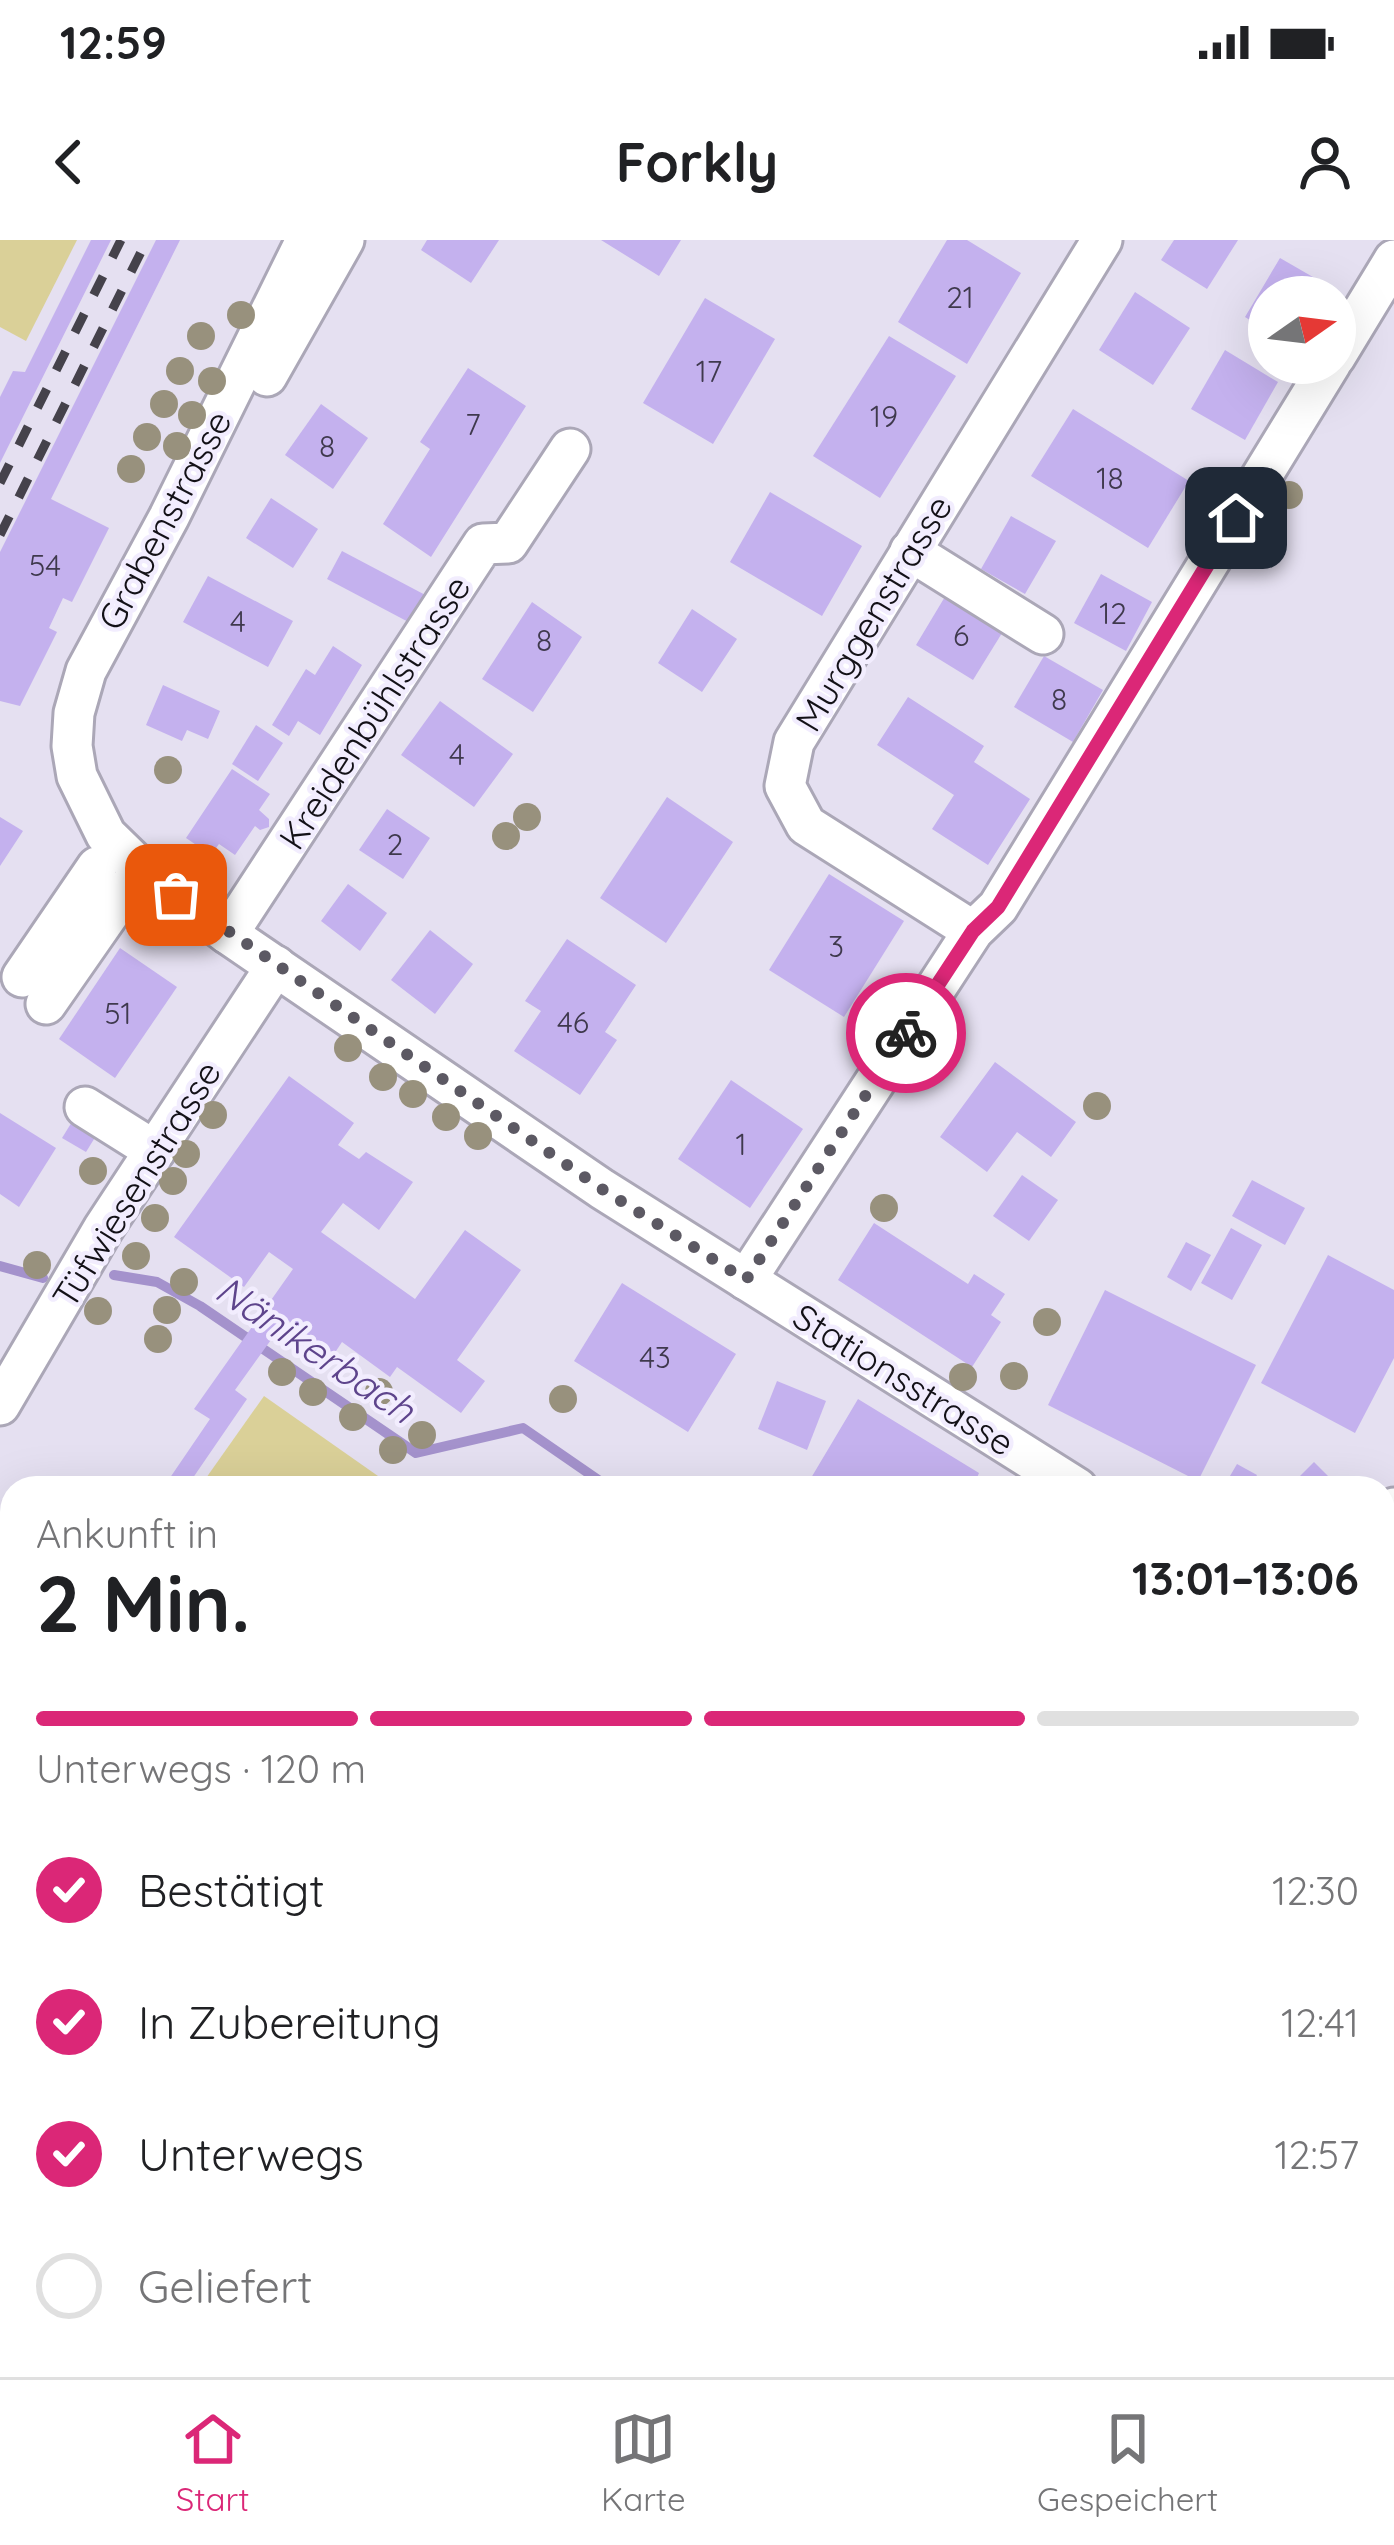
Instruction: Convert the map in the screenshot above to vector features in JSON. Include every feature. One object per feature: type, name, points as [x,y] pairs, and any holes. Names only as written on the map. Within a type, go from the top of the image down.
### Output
[{"type":"street","name":"Grabenstrasse","points":[[92,810],[77,776],[72,746],[74,713],[86,671],[169,517],[306,240]]},
{"type":"street","points":[[109,626],[132,625],[164,579],[282,347],[344,240]]},
{"type":"street","name":"Murggenstrasse","points":[[973,931],[806,825],[785,786],[794,742],[1102,240]]},
{"type":"street","points":[[1356,322],[1394,260]]},
{"type":"street","points":[[746,1280],[973,931],[998,907],[1318,384]]},
{"type":"street","name":"Kreidenbühlstrasse","points":[[229,934],[483,544],[508,543],[571,449]]},
{"type":"street","points":[[910,551],[1043,634]]},
{"type":"street","name":"Stationsstrasse","points":[[92,810],[106,835],[143,871],[229,934],[602,1189],[1058,1476]]},
{"type":"street","points":[[97,867],[34,991],[143,871]]},
{"type":"street","name":"Tüfwiesenstrasse","points":[[0,1405],[103,1229],[276,966]]},
{"type":"street","points":[[86,1107],[155,1151]]},
{"type":"shaded area","points":[[0,240],[77,240],[26,341],[0,327]]},
{"type":"shaded area","points":[[264,1396],[378,1476],[207,1476]]},
{"type":"building","points":[[91,240],[111,240],[0,463],[0,397],[13,371],[25,372]]},
{"type":"building","points":[[156,240],[180,240],[51,499],[109,528],[72,602],[63,598],[49,628],[57,632],[20,706],[0,701],[0,552]]},
{"type":"building","points":[[427,240],[499,240],[471,283],[421,250]]},
{"type":"building","points":[[601,240],[681,240],[659,276]]},
{"type":"building","points":[[947,240],[967,240],[1021,273],[967,364],[898,322]]},
{"type":"building","points":[[1174,240],[1238,240],[1207,289],[1161,260]]},
{"type":"building","points":[[1280,258],[1311,276],[1269,276]]},
{"type":"building","points":[[1135,292],[1190,328],[1153,385],[1099,350]]},
{"type":"building","points":[[705,298],[775,339],[713,444],[643,403]]},
{"type":"building","points":[[889,336],[956,376],[880,498],[813,456]]},
{"type":"building","points":[[1225,350],[1248,364],[1248,384],[1277,384],[1245,440],[1191,409]]},
{"type":"building","points":[[468,368],[526,406],[431,557],[383,524],[430,449],[420,442]]},
{"type":"building","points":[[321,404],[368,438],[333,489],[285,455]]},
{"type":"building","points":[[1073,409],[1189,481],[1148,548],[1031,476]]},
{"type":"building","points":[[770,492],[862,546],[822,616],[730,562]]},
{"type":"building","points":[[271,498],[318,529],[293,568],[246,538]]},
{"type":"building","points":[[1011,516],[1056,541],[1025,594],[981,569]]},
{"type":"building","points":[[342,551],[431,598],[416,626],[327,579]]},
{"type":"building","points":[[1101,574],[1152,602],[1126,651],[1074,623]]},
{"type":"building","points":[[208,576],[293,621],[268,667],[183,622]]},
{"type":"building","points":[[949,590],[1007,625],[973,680],[916,645]]},
{"type":"building","points":[[532,602],[582,637],[533,712],[482,679]]},
{"type":"building","points":[[692,609],[737,639],[702,692],[658,663]]},
{"type":"building","points":[[333,646],[362,665],[320,735],[298,721],[289,736],[272,725],[306,669],[315,675]]},
{"type":"building","points":[[1044,656],[1103,690],[1073,742],[1014,707]]},
{"type":"building","points":[[163,685],[220,711],[208,739],[187,730],[182,741],[146,725]]},
{"type":"building","points":[[908,697],[984,746],[974,762],[1030,799],[988,865],[932,829],[954,795],[877,745]]},
{"type":"building","points":[[440,701],[513,754],[474,807],[401,755]]},
{"type":"building","points":[[256,725],[283,743],[258,781],[232,764]]},
{"type":"building","points":[[232,769],[270,794],[259,810],[269,819],[269,827],[260,830],[255,826],[235,855],[219,844],[211,855],[186,838]]},
{"type":"building","points":[[667,797],[733,842],[666,943],[600,898]]},
{"type":"building","points":[[387,809],[430,838],[403,879],[359,850]]},
{"type":"building","points":[[0,817],[23,831],[0,866]]},
{"type":"building","points":[[829,874],[904,921],[844,1017],[769,970]]},
{"type":"building","points":[[348,884],[387,913],[360,951],[321,921]]},
{"type":"building","points":[[430,930],[473,964],[435,1014],[391,980]]},
{"type":"building","points":[[567,939],[636,985],[605,1032],[617,1040],[580,1095],[514,1051],[541,1011],[525,1001]]},
{"type":"building","points":[[120,948],[177,987],[115,1078],[59,1039]]},
{"type":"building","points":[[995,1062],[1076,1122],[1051,1157],[1017,1132],[987,1172],[940,1137]]},
{"type":"building","points":[[289,1076],[354,1123],[338,1145],[359,1159],[366,1152],[413,1182],[379,1230],[343,1203],[321,1232],[415,1299],[465,1230],[521,1270],[457,1360],[485,1381],[461,1413],[397,1367],[390,1377],[342,1342],[334,1354],[286,1319],[235,1390],[247,1399],[194,1476],[171,1476],[210,1419],[194,1409],[293,1269],[269,1252],[244,1287],[174,1237]]},
{"type":"building","points":[[731,1080],[803,1129],[750,1208],[678,1159]]},
{"type":"building","points":[[0,1113],[56,1148],[19,1207],[0,1194]]},
{"type":"building","points":[[75,1117],[99,1131],[86,1152],[62,1138]]},
{"type":"building","points":[[1022,1175],[1058,1200],[1029,1241],[993,1216]]},
{"type":"building","points":[[1252,1180],[1305,1208],[1285,1245],[1232,1216]]},
{"type":"building","points":[[874,1223],[968,1284],[974,1274],[1005,1294],[991,1315],[1001,1322],[972,1367],[838,1280]]},
{"type":"building","points":[[1231,1228],[1262,1245],[1232,1300],[1201,1283]]},
{"type":"building","points":[[1186,1242],[1211,1255],[1191,1291],[1167,1277]]},
{"type":"building","points":[[1328,1255],[1394,1290],[1394,1358],[1355,1433],[1261,1383]]},
{"type":"building","points":[[622,1283],[736,1354],[688,1432],[574,1361]]},
{"type":"building","points":[[1105,1290],[1256,1365],[1200,1476],[1188,1476],[1048,1405]]},
{"type":"building","points":[[777,1381],[826,1401],[807,1450],[758,1429]]},
{"type":"building","points":[[858,1399],[979,1473],[978,1476],[812,1476]]},
{"type":"building","points":[[1314,1462],[1328,1476],[1300,1476]]},
{"type":"building","points":[[1237,1464],[1257,1475],[1256,1476],[1230,1476]]},
{"type":"waterway","name":"Nänikerbach","points":[[0,1266],[43,1278]]},
{"type":"waterway","name":"Nänikerbach","points":[[114,1275],[157,1282],[200,1306],[416,1453],[523,1428],[593,1476]]},
{"type":"railway","points":[[0,483],[121,240]]},
{"type":"railway","points":[[0,535],[147,240]]},
{"type":"way so far","points":[[176,895],[602,1189],[746,1280],[906,1033]]},
{"type":"route","points":[[906,1033],[973,931],[998,907],[1236,518]]}]
